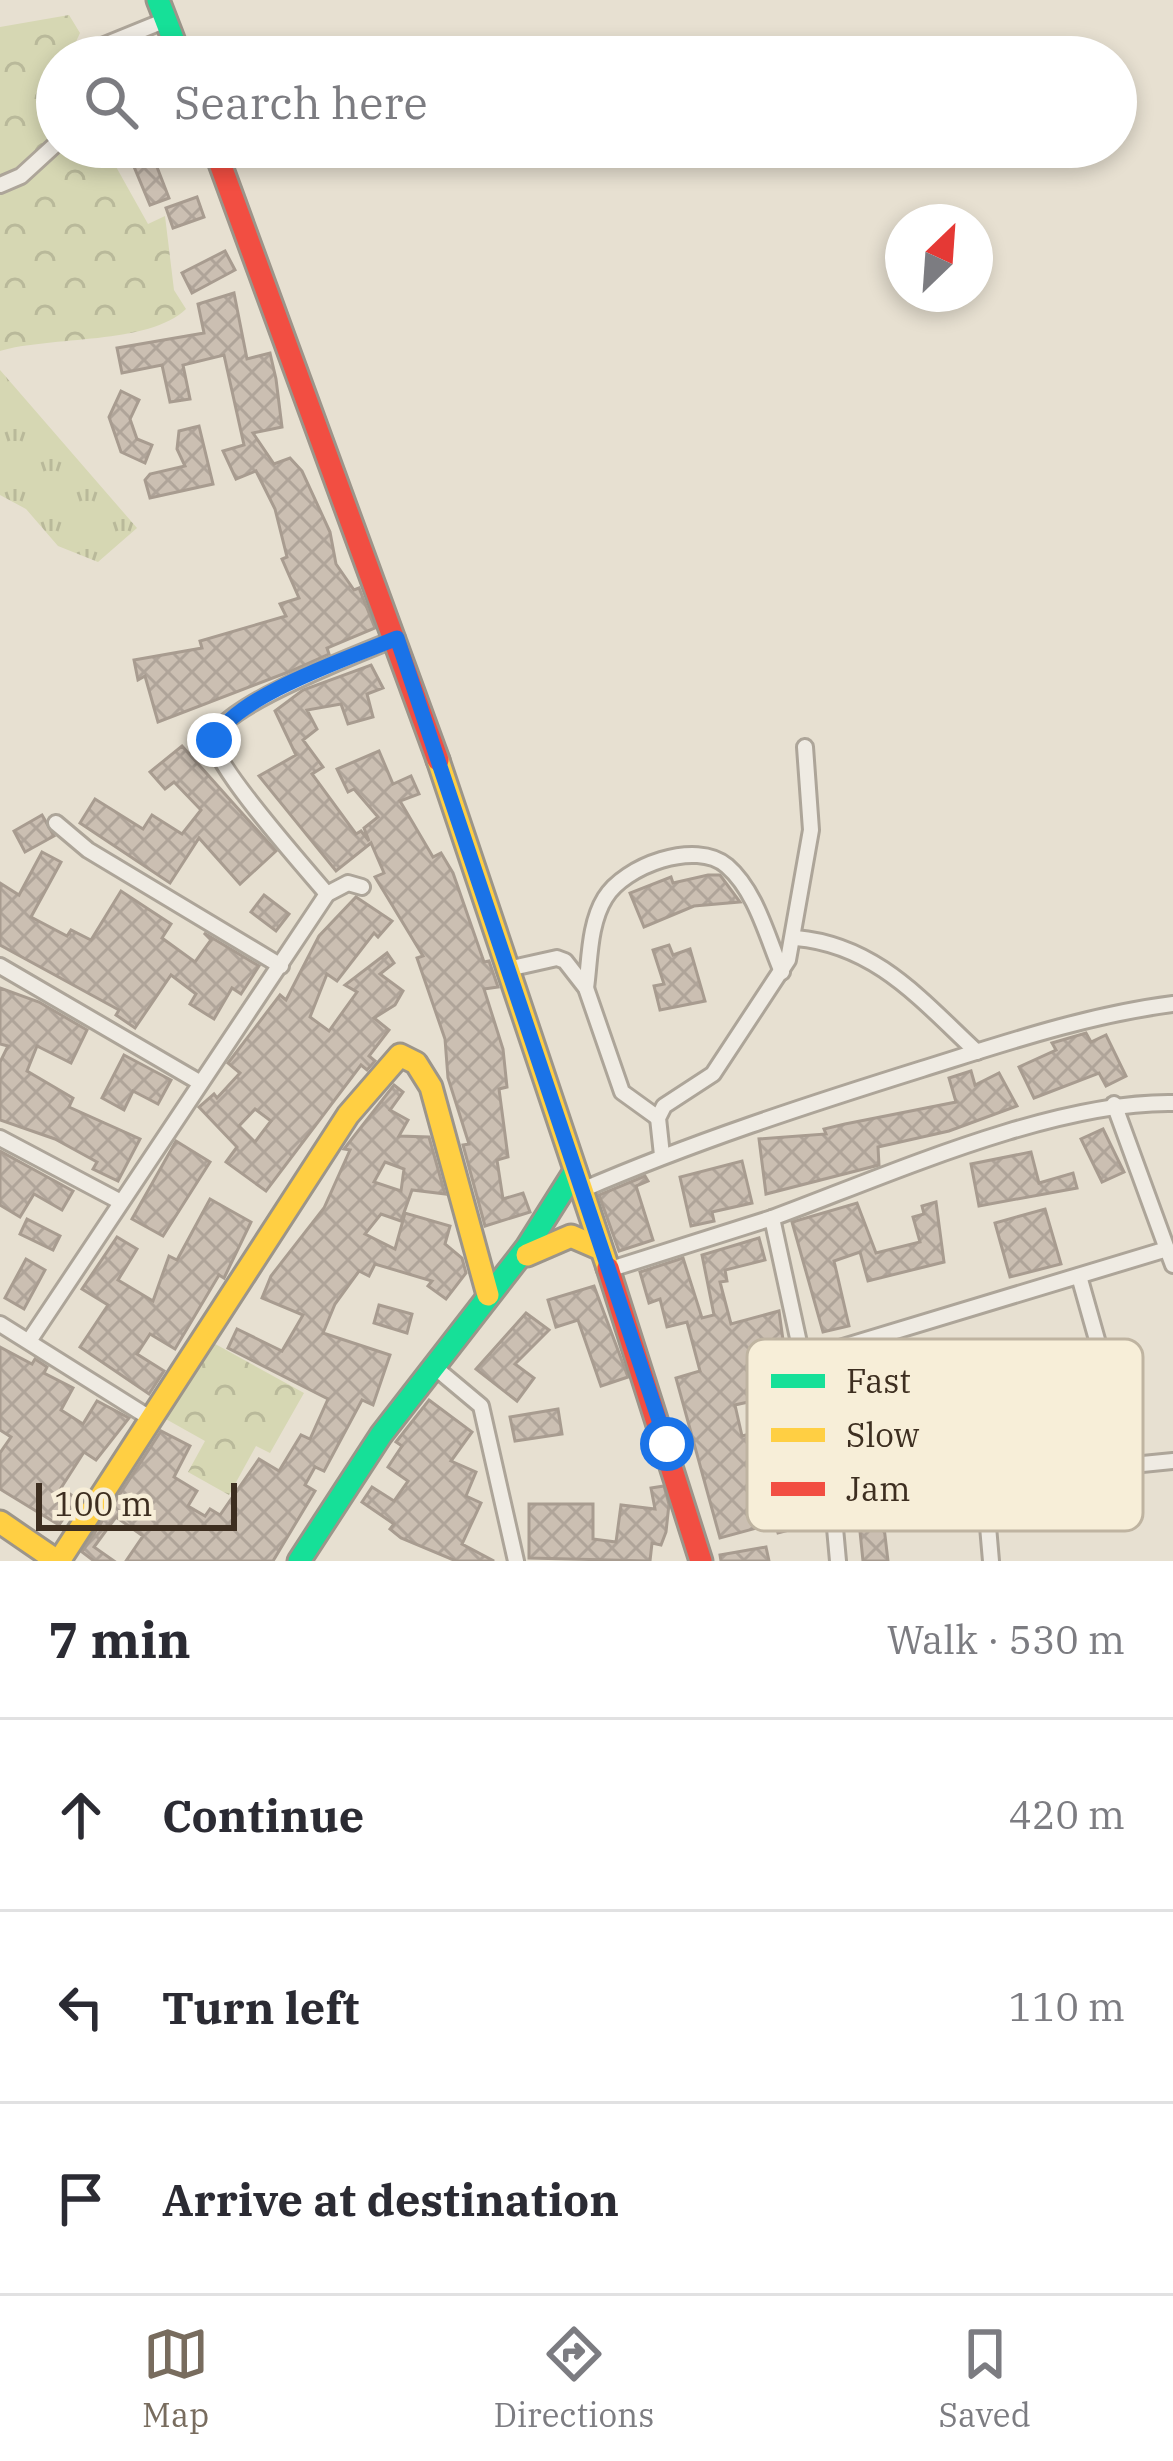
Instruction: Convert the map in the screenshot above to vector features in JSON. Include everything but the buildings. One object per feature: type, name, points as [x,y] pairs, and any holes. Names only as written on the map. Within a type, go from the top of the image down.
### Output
[{"type":"street","points":[[114,36],[162,10]]},
{"type":"street","points":[[0,185],[21,176],[36,162]]},
{"type":"street","points":[[222,168],[397,638],[701,1561]]},
{"type":"street","points":[[327,894],[240,785],[214,740],[219,729],[260,700],[397,638]]},
{"type":"street","points":[[662,1155],[658,1118],[673,1096],[713,1074],[782,972],[796,938],[811,830],[805,747]]},
{"type":"street","points":[[56,823],[88,850],[281,966]]},
{"type":"street","points":[[658,1118],[631,1101],[612,1075],[586,988],[592,936],[605,896],[628,876],[695,852],[708,854],[733,871],[754,904],[782,972]]},
{"type":"street","points":[[29,1341],[327,894],[348,883],[362,887]]},
{"type":"street","points":[[796,938],[836,943],[875,960],[977,1052]]},
{"type":"street","points":[[508,969],[556,958],[586,988]]},
{"type":"street","points":[[0,966],[199,1082]]},
{"type":"street","points":[[298,1561],[432,1365],[527,1255],[579,1180],[977,1052],[1116,1012],[1173,1004]]},
{"type":"street","points":[[0,1522],[58,1561],[154,1420],[348,1115],[400,1054],[416,1064],[430,1087],[488,1295]]},
{"type":"street","points":[[527,1255],[571,1236],[605,1260],[772,1218],[1060,1117],[1114,1104],[1173,1103]]},
{"type":"street","points":[[1114,1104],[1173,1265]]},
{"type":"street","points":[[0,1138],[119,1201]]},
{"type":"street","points":[[772,1218],[799,1339]]},
{"type":"street","points":[[870,1339],[1167,1249]]},
{"type":"street","points":[[1079,1276],[1097,1339]]},
{"type":"street","points":[[0,1324],[154,1420]]},
{"type":"street","points":[[432,1365],[482,1406],[515,1561]]},
{"type":"street","points":[[1143,1464],[1173,1461]]},
{"type":"street","points":[[835,1531],[838,1561]]},
{"type":"street","points":[[988,1531],[991,1561]]},
{"type":"green space","points":[[69,15],[80,33],[36,36],[36,168],[117,168],[148,224],[165,216],[174,290],[186,309],[169,321],[124,334],[0,351],[0,27]]},
{"type":"green space","points":[[0,370],[137,528],[98,562],[58,546],[26,509],[0,495]]},
{"type":"green space","points":[[208,1340],[304,1393],[270,1453],[256,1446],[229,1495],[188,1472],[205,1441],[164,1418]]},
{"type":"traffic: fast","points":[[158,0],[172,36]]},
{"type":"traffic: fast","points":[[299,1561],[381,1435],[527,1247],[575,1171]]},
{"type":"traffic: slow","points":[[438,760],[608,1268]]},
{"type":"traffic: slow","points":[[59,1561],[348,1115],[400,1055],[416,1063],[431,1087],[488,1295]]},
{"type":"traffic: slow","points":[[527,1255],[571,1236],[601,1249]]},
{"type":"traffic: slow","points":[[0,1522],[57,1561]]},
{"type":"traffic: jam","points":[[222,168],[438,760]]},
{"type":"traffic: jam","points":[[608,1268],[701,1561]]},
{"type":"route","points":[[214,740],[219,729],[260,700],[397,638],[667,1444]]}]
